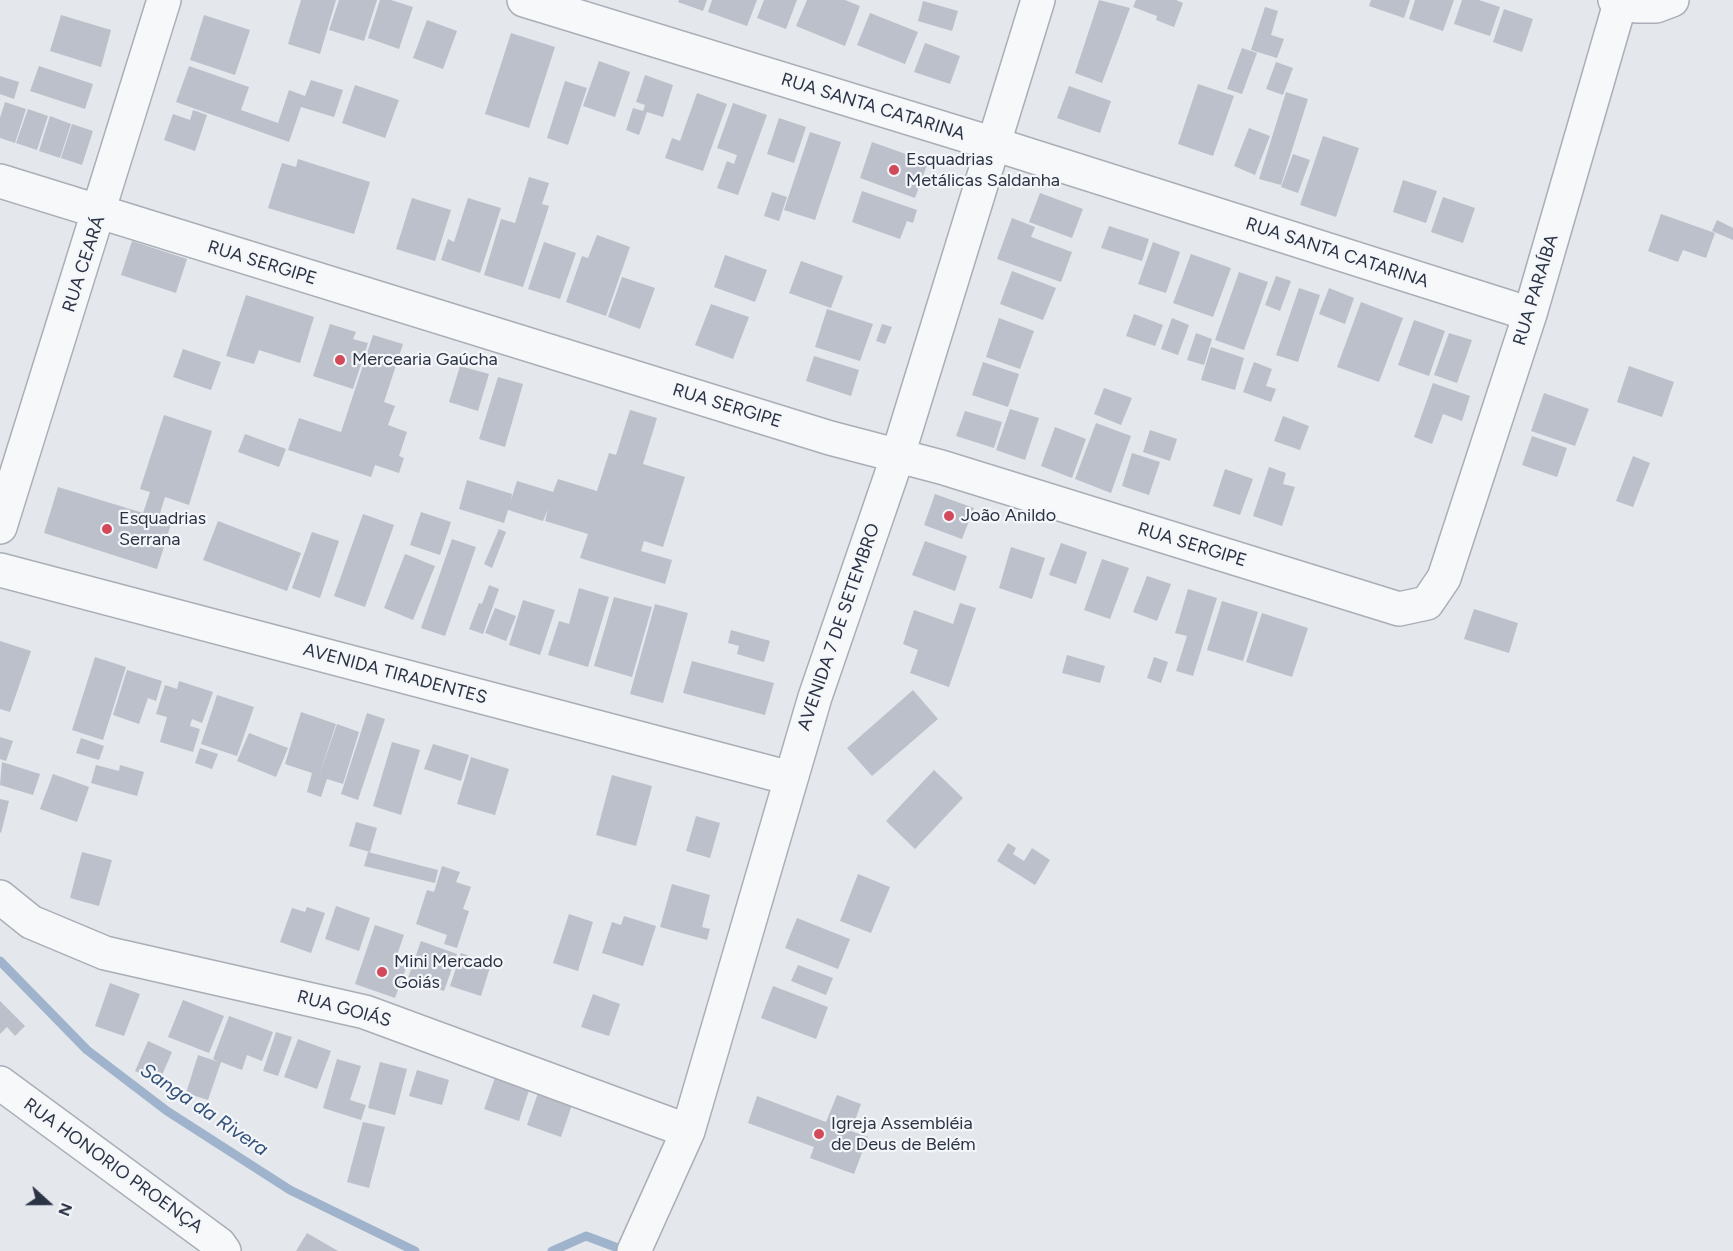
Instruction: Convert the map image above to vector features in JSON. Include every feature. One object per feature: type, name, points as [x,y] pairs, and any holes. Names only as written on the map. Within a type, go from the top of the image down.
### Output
[{"type":"street","name":"RUA CEARÁ","points":[[0,527],[165,0]]},
{"type":"street","name":"RUA SANTA CATARINA","points":[[524,0],[994,144],[1530,314]]},
{"type":"street","name":"AVENIDA 7 DE SETEMBRO","points":[[638,1244],[688,1131],[814,697],[897,458],[1038,0]]},
{"type":"street","points":[[1619,1],[1636,6],[1656,6],[1672,0]]},
{"type":"street","name":"RUA PARAÍBA","points":[[1444,578],[1530,314],[1619,1]]},
{"type":"street","name":"RUA SERGIPE","points":[[0,181],[897,458],[941,467],[1399,609],[1427,603],[1444,578]]},
{"type":"street","name":"AVENIDA TIRADENTES","points":[[0,570],[790,778]]},
{"type":"street","name":"RUA GOIÁS","points":[[0,897],[31,922],[105,952],[365,1012],[688,1131]]},
{"type":"street","name":"RUA HONORIO PROENÇA","points":[[0,1083],[219,1244],[224,1251]]},
{"type":"building","points":[[301,0],[336,0],[320,54],[288,44]]},
{"type":"building","points":[[339,0],[377,0],[364,41],[329,30]]},
{"type":"building","points":[[380,0],[391,0],[413,7],[399,49],[368,38]]},
{"type":"building","points":[[679,0],[707,0],[703,11],[678,2]]},
{"type":"building","points":[[712,0],[757,0],[747,26],[708,12]]},
{"type":"building","points":[[764,0],[797,0],[786,29],[757,18]]},
{"type":"building","points":[[807,0],[845,0],[860,6],[845,46],[796,26]]},
{"type":"building","points":[[1099,0],[1130,8],[1102,83],[1075,73]]},
{"type":"building","points":[[1136,0],[1176,0],[1183,3],[1174,27],[1156,20],[1157,16],[1133,7]]},
{"type":"building","points":[[1371,0],[1410,0],[1404,18],[1369,6]]},
{"type":"building","points":[[1415,0],[1454,0],[1443,31],[1409,19]]},
{"type":"building","points":[[1462,0],[1479,0],[1500,7],[1490,36],[1454,24]]},
{"type":"building","points":[[923,1],[958,11],[952,31],[918,21]]},
{"type":"building","points":[[1265,7],[1278,11],[1271,35],[1284,39],[1277,58],[1251,50]]},
{"type":"building","points":[[1504,9],[1533,19],[1522,52],[1493,42]]},
{"type":"building","points":[[870,13],[918,32],[905,64],[857,45]]},
{"type":"building","points":[[61,15],[111,30],[101,67],[50,51]]},
{"type":"building","points":[[204,15],[250,30],[235,75],[190,60]]},
{"type":"building","points":[[427,20],[457,31],[443,69],[413,58]]},
{"type":"building","points":[[511,33],[555,47],[529,128],[485,114]]},
{"type":"building","points":[[925,43],[960,56],[950,84],[914,72]]},
{"type":"building","points":[[1242,48],[1257,53],[1242,94],[1227,89]]},
{"type":"building","points":[[599,61],[630,72],[615,117],[583,106]]},
{"type":"building","points":[[1276,62],[1293,68],[1283,95],[1266,89]]},
{"type":"building","points":[[39,66],[93,84],[85,109],[30,91]]},
{"type":"building","points":[[189,66],[249,87],[241,110],[278,123],[289,90],[305,96],[311,80],[343,90],[334,117],[301,107],[289,142],[176,102]]},
{"type":"building","points":[[645,75],[673,85],[663,117],[647,112],[639,135],[626,130],[633,108],[643,111],[645,105],[636,102]]},
{"type":"building","points":[[0,76],[19,82],[14,99],[0,94]]},
{"type":"building","points":[[565,81],[587,88],[568,145],[547,138]]},
{"type":"building","points":[[1198,84],[1234,96],[1213,156],[1178,144]]},
{"type":"building","points":[[355,85],[399,100],[385,138],[342,123]]},
{"type":"building","points":[[1069,86],[1111,101],[1100,133],[1057,118]]},
{"type":"building","points":[[1286,92],[1308,99],[1281,185],[1259,179]]},
{"type":"building","points":[[697,93],[727,104],[703,171],[665,158],[672,138],[680,141]]},
{"type":"building","points":[[5,102],[26,109],[15,143],[0,138],[0,118]]},
{"type":"building","points":[[733,103],[767,115],[738,195],[717,188],[727,161],[734,164],[737,155],[717,148]]},
{"type":"building","points":[[28,109],[48,116],[37,150],[16,143]]},
{"type":"building","points":[[193,110],[207,115],[195,151],[164,140],[173,114],[190,120]]},
{"type":"building","points":[[50,116],[71,124],[60,158],[39,151]]},
{"type":"building","points":[[779,118],[806,127],[794,163],[767,154]]},
{"type":"building","points":[[72,124],[93,131],[82,165],[61,158]]},
{"type":"building","points":[[1249,128],[1270,136],[1255,175],[1234,166]]},
{"type":"building","points":[[810,132],[841,142],[815,220],[784,210]]},
{"type":"building","points":[[1323,136],[1359,148],[1336,217],[1300,205]]},
{"type":"building","name":"Esquadrias Metálicas Saldanha","points":[[872,142],[928,162],[915,198],[860,178]]},
{"type":"building","points":[[1293,154],[1310,160],[1298,193],[1281,187]]},
{"type":"building","points":[[298,159],[370,182],[354,234],[268,208],[282,163],[296,167]]},
{"type":"building","points":[[529,177],[549,183],[542,204],[549,206],[523,287],[484,275],[501,219],[515,223]]},
{"type":"building","points":[[1403,180],[1437,191],[1426,223],[1393,212]]},
{"type":"building","points":[[862,191],[917,210],[913,223],[907,221],[900,239],[852,222]]},
{"type":"building","points":[[772,192],[787,197],[779,221],[764,216]]},
{"type":"building","points":[[1040,193],[1083,209],[1072,238],[1029,222]]},
{"type":"building","points":[[1443,197],[1475,208],[1463,243],[1431,232]]},
{"type":"building","points":[[412,198],[451,210],[435,261],[396,249]]},
{"type":"building","points":[[468,198],[501,208],[480,273],[441,260],[448,239],[454,242]]},
{"type":"building","points":[[1661,214],[1715,233],[1706,258],[1683,250],[1678,262],[1648,251]]},
{"type":"building","points":[[1012,218],[1035,227],[1031,237],[1072,252],[1061,282],[997,259]]},
{"type":"building","points":[[1717,220],[1733,228],[1733,240],[1712,231]]},
{"type":"building","points":[[1109,226],[1149,239],[1142,261],[1101,248]]},
{"type":"building","points":[[597,235],[630,247],[606,316],[566,302],[582,256],[588,258]]},
{"type":"building","points":[[132,241],[187,259],[176,293],[121,275]]},
{"type":"building","points":[[544,242],[576,253],[560,299],[528,289]]},
{"type":"building","points":[[1153,242],[1180,252],[1166,293],[1138,284]]},
{"type":"building","points":[[1191,254],[1231,268],[1213,317],[1173,303]]},
{"type":"building","points":[[725,255],[767,270],[755,302],[714,287]]},
{"type":"building","points":[[801,261],[843,276],[831,308],[789,293]]},
{"type":"building","points":[[1012,271],[1056,288],[1043,320],[1000,304]]},
{"type":"building","points":[[1239,272],[1268,282],[1244,350],[1215,340]]},
{"type":"building","points":[[1276,276],[1291,281],[1280,311],[1265,305]]},
{"type":"building","points":[[622,277],[655,288],[640,329],[608,317]]},
{"type":"building","points":[[1299,288],[1320,295],[1298,362],[1276,355]]},
{"type":"building","points":[[1329,288],[1354,298],[1345,324],[1319,314]]},
{"type":"building","points":[[246,295],[314,317],[300,363],[259,350],[254,364],[226,356]]},
{"type":"building","points":[[1361,302],[1403,318],[1379,382],[1337,367]]},
{"type":"building","points":[[711,304],[749,317],[733,359],[695,345]]},
{"type":"building","points":[[827,309],[873,324],[860,361],[815,347]]},
{"type":"building","points":[[1134,314],[1163,325],[1155,346],[1126,336]]},
{"type":"building","points":[[999,318],[1034,331],[1020,369],[986,357]]},
{"type":"building","points":[[1172,318],[1189,325],[1178,355],[1161,349]]},
{"type":"building","points":[[1414,320],[1445,331],[1429,376],[1398,365]]},
{"type":"building","name":"Mercearia Gaúcha","points":[[330,324],[356,332],[353,339],[368,343],[353,389],[313,376]]},
{"type":"building","points":[[882,324],[892,327],[885,344],[876,341]]},
{"type":"building","points":[[1196,333],[1212,339],[1204,365],[1187,360]]},
{"type":"building","points":[[1449,333],[1472,340],[1457,383],[1434,375]]},
{"type":"building","points":[[373,335],[403,344],[384,402],[395,406],[388,425],[407,432],[399,456],[404,458],[399,473],[375,465],[371,477],[288,450],[299,418],[341,432]]},
{"type":"building","points":[[1211,347],[1244,358],[1235,390],[1201,380]]},
{"type":"building","points":[[183,349],[221,362],[211,390],[173,377]]},
{"type":"building","points":[[814,356],[859,370],[851,396],[806,381]]},
{"type":"building","points":[[983,362],[1019,374],[1008,407],[972,395]]},
{"type":"building","points":[[1254,362],[1272,369],[1266,386],[1276,389],[1271,402],[1243,392]]},
{"type":"building","points":[[460,366],[489,374],[478,411],[449,402]]},
{"type":"building","points":[[1629,366],[1674,382],[1662,417],[1617,402]]},
{"type":"building","points":[[498,377],[523,384],[505,447],[479,439]]},
{"type":"building","points":[[1433,383],[1470,396],[1462,421],[1443,414],[1432,444],[1414,437]]},
{"type":"building","points":[[1104,388],[1132,398],[1121,425],[1094,414]]},
{"type":"building","points":[[1544,393],[1589,409],[1575,446],[1531,431]]},
{"type":"building","points":[[1010,409],[1039,418],[1025,460],[996,450]]},
{"type":"building","points":[[630,410],[657,418],[643,464],[685,477],[663,547],[644,541],[641,551],[672,560],[665,584],[580,558],[588,534],[545,521],[548,509],[543,521],[508,510],[504,523],[459,509],[467,480],[512,494],[511,500],[517,481],[553,492],[558,479],[597,491],[609,453],[616,455]]},
{"type":"building","points":[[965,411],[1002,422],[994,448],[956,436]]},
{"type":"building","name":"Esquadrias Serrana","points":[[164,415],[212,431],[189,505],[165,497],[158,520],[171,524],[157,569],[44,533],[58,487],[143,513],[150,492],[140,489]]},
{"type":"building","points":[[1283,416],[1309,426],[1300,450],[1274,441]]},
{"type":"building","points":[[1096,423],[1131,436],[1111,493],[1075,479]]},
{"type":"building","points":[[1055,427],[1086,439],[1072,478],[1041,466]]},
{"type":"building","points":[[1150,430],[1177,439],[1170,461],[1143,452]]},
{"type":"building","points":[[245,434],[286,449],[279,467],[238,452]]},
{"type":"building","points":[[1532,436],[1567,448],[1557,477],[1522,465]]},
{"type":"building","points":[[1132,453],[1160,462],[1149,495],[1122,486]]},
{"type":"building","points":[[1633,456],[1650,463],[1633,507],[1616,501]]},
{"type":"building","points":[[1269,467],[1286,473],[1283,484],[1295,487],[1282,526],[1253,516]]},
{"type":"building","points":[[1225,469],[1253,479],[1240,515],[1213,506]]},
{"type":"building","name":"João Anildo","points":[[935,494],[974,508],[962,539],[924,525]]},
{"type":"building","points":[[421,512],[451,522],[440,555],[410,545]]},
{"type":"building","points":[[363,514],[394,525],[365,607],[334,596]]},
{"type":"building","points":[[218,521],[301,553],[287,591],[203,560]]},
{"type":"building","points":[[499,529],[506,532],[492,568],[484,564]]},
{"type":"building","points":[[312,532],[339,541],[320,598],[292,588]]},
{"type":"building","points":[[452,539],[476,547],[445,636],[421,628]]},
{"type":"building","points":[[925,541],[967,556],[955,591],[912,575]]},
{"type":"building","points":[[1061,543],[1087,552],[1076,584],[1049,575]]},
{"type":"building","points":[[1011,547],[1045,558],[1032,599],[999,588]]},
{"type":"building","points":[[405,554],[435,566],[413,620],[384,608]]},
{"type":"building","points":[[1102,559],[1129,568],[1110,619],[1084,610]]},
{"type":"building","points":[[1147,576],[1171,584],[1157,621],[1133,612]]},
{"type":"building","points":[[489,585],[499,589],[483,634],[469,629]]},
{"type":"building","points":[[579,588],[609,597],[588,667],[548,655],[559,621],[569,624]]},
{"type":"building","points":[[1188,589],[1217,598],[1193,676],[1176,671],[1187,636],[1175,633]]},
{"type":"building","points":[[614,597],[652,607],[632,677],[594,666]]},
{"type":"building","points":[[523,600],[555,610],[540,655],[509,645]]},
{"type":"building","points":[[1222,601],[1258,612],[1243,661],[1207,650]]},
{"type":"building","points":[[960,603],[976,608],[949,687],[910,673],[918,650],[903,644],[914,610],[953,624]]},
{"type":"building","points":[[655,604],[688,613],[663,703],[630,694]]},
{"type":"building","points":[[495,608],[516,616],[506,641],[485,633]]},
{"type":"building","points":[[1474,609],[1518,623],[1509,653],[1464,639]]},
{"type":"building","points":[[1262,613],[1308,628],[1292,677],[1246,662]]},
{"type":"building","points":[[731,630],[770,641],[764,662],[737,654],[739,646],[728,643]]},
{"type":"building","points":[[0,641],[31,651],[10,712],[0,709]]},
{"type":"building","points":[[1067,655],[1105,666],[1100,683],[1062,673]]},
{"type":"building","points":[[95,657],[126,667],[103,740],[72,730]]},
{"type":"building","points":[[1154,657],[1168,662],[1161,683],[1147,678]]},
{"type":"building","points":[[692,661],[774,683],[765,715],[683,693]]},
{"type":"building","points":[[127,670],[162,681],[156,701],[148,698],[139,724],[113,715]]},
{"type":"building","points":[[179,681],[213,692],[202,723],[192,719],[190,726],[200,729],[193,752],[160,742],[167,717],[156,714],[165,685],[177,689]]},
{"type":"building","points":[[913,690],[938,719],[872,776],[847,748]]},
{"type":"building","points":[[217,695],[254,707],[237,756],[201,744]]},
{"type":"building","points":[[301,712],[336,724],[319,776],[337,724],[359,732],[343,784],[327,779],[321,797],[307,792],[312,773],[285,764]]},
{"type":"building","points":[[367,713],[385,719],[358,800],[341,794]]},
{"type":"building","points":[[249,733],[288,748],[276,777],[237,761]]},
{"type":"building","points":[[0,737],[13,741],[6,761],[0,759]]},
{"type":"building","points":[[81,738],[104,746],[99,760],[76,753]]},
{"type":"building","points":[[392,742],[420,750],[401,815],[373,806]]},
{"type":"building","points":[[433,744],[469,755],[461,781],[424,769]]},
{"type":"building","points":[[200,748],[218,754],[212,769],[195,763]]},
{"type":"building","points":[[471,757],[509,769],[495,815],[457,804]]},
{"type":"building","points":[[2,762],[40,774],[33,795],[0,785]]},
{"type":"building","points":[[96,765],[119,771],[120,765],[144,772],[137,796],[91,783]]},
{"type":"building","points":[[934,770],[963,798],[915,849],[886,821]]},
{"type":"building","points":[[53,774],[89,787],[77,822],[40,809]]},
{"type":"building","points":[[612,775],[652,786],[636,846],[596,835]]},
{"type":"building","points":[[0,799],[9,801],[1,833],[0,832]]},
{"type":"building","points":[[696,816],[720,823],[710,858],[686,851]]},
{"type":"building","points":[[356,822],[377,828],[370,852],[349,846]]},
{"type":"building","points":[[1008,843],[1016,848],[1013,854],[1024,861],[1032,848],[1050,860],[1035,885],[997,861]]},
{"type":"building","points":[[82,852],[112,860],[99,906],[70,898]]},
{"type":"building","points":[[368,852],[438,870],[435,883],[364,866]]},
{"type":"building","points":[[442,866],[460,872],[456,882],[471,887],[463,909],[469,911],[457,948],[444,944],[447,935],[416,924],[427,890],[434,892]]},
{"type":"building","points":[[858,874],[890,887],[871,933],[840,921]]},
{"type":"building","points":[[672,884],[710,895],[702,927],[710,929],[707,940],[660,927]]},
{"type":"building","points":[[336,906],[370,918],[359,951],[325,939]]},
{"type":"building","points":[[307,907],[325,913],[311,953],[280,942],[292,908],[305,912]]},
{"type":"building","points":[[569,914],[593,922],[578,971],[553,963]]},
{"type":"building","points":[[624,916],[656,926],[643,966],[602,953],[612,922],[621,925]]},
{"type":"building","points":[[797,918],[850,939],[838,969],[785,948]]},
{"type":"building","name":"Mini Mercado Goiás","points":[[375,925],[404,935],[397,955],[409,960],[395,998],[355,984]]},
{"type":"building","points":[[421,941],[457,954],[444,991],[408,978]]},
{"type":"building","points":[[461,953],[491,964],[481,996],[450,986]]},
{"type":"building","points":[[798,965],[833,978],[826,995],[791,981]]},
{"type":"building","points":[[110,983],[140,994],[124,1036],[95,1026]]},
{"type":"building","points":[[773,986],[828,1007],[816,1039],[761,1018]]},
{"type":"building","points":[[593,994],[620,1004],[609,1036],[581,1027]]},
{"type":"building","points":[[183,1000],[224,1016],[209,1053],[168,1037]]},
{"type":"building","points":[[0,1001],[25,1026],[15,1036],[7,1027],[0,1034]]},
{"type":"building","points":[[229,1016],[273,1032],[262,1061],[247,1055],[242,1070],[221,1062],[208,1100],[186,1093],[198,1055],[219,1062],[213,1059]]},
{"type":"building","points":[[276,1032],[292,1037],[278,1076],[263,1071]]},
{"type":"building","points":[[298,1039],[331,1051],[317,1089],[284,1077]]},
{"type":"building","points":[[148,1041],[172,1052],[159,1082],[135,1071]]},
{"type":"building","points":[[337,1059],[361,1066],[350,1100],[366,1105],[361,1120],[323,1108]]},
{"type":"building","points":[[380,1062],[407,1069],[395,1115],[368,1108]]},
{"type":"building","points":[[417,1070],[449,1080],[442,1105],[409,1096]]},
{"type":"building","points":[[497,1072],[531,1084],[519,1121],[484,1109]]},
{"type":"building","points":[[540,1087],[574,1099],[561,1137],[527,1125]]},
{"type":"building","name":"Igreja Assembléia de Deus de Belém","points":[[837,1095],[861,1104],[851,1131],[868,1137],[854,1174],[810,1158],[814,1147],[748,1123],[757,1096],[826,1122]]},
{"type":"building","points":[[363,1122],[385,1127],[369,1188],[347,1182]]},
{"type":"building","points":[[307,1233],[338,1251],[296,1251]]},
{"type":"waterway","name":"Sanga da Rivera","points":[[0,961],[87,1050],[167,1111],[290,1190],[415,1251]]},
{"type":"waterway","name":"Sanga da Rivera","points":[[552,1251],[586,1236],[626,1251]]},
{"type":"place","name":"Esquadrias Metálicas Saldanha","points":[[894,170]]},
{"type":"place","name":"Mercearia Gaúcha","points":[[340,360]]},
{"type":"place","name":"João Anildo","points":[[949,516]]},
{"type":"place","name":"Esquadrias Serrana","points":[[107,529]]},
{"type":"place","name":"Mini Mercado Goiás","points":[[382,972]]},
{"type":"place","name":"Igreja Assembléia de Deus de Belém","points":[[819,1134]]}]
